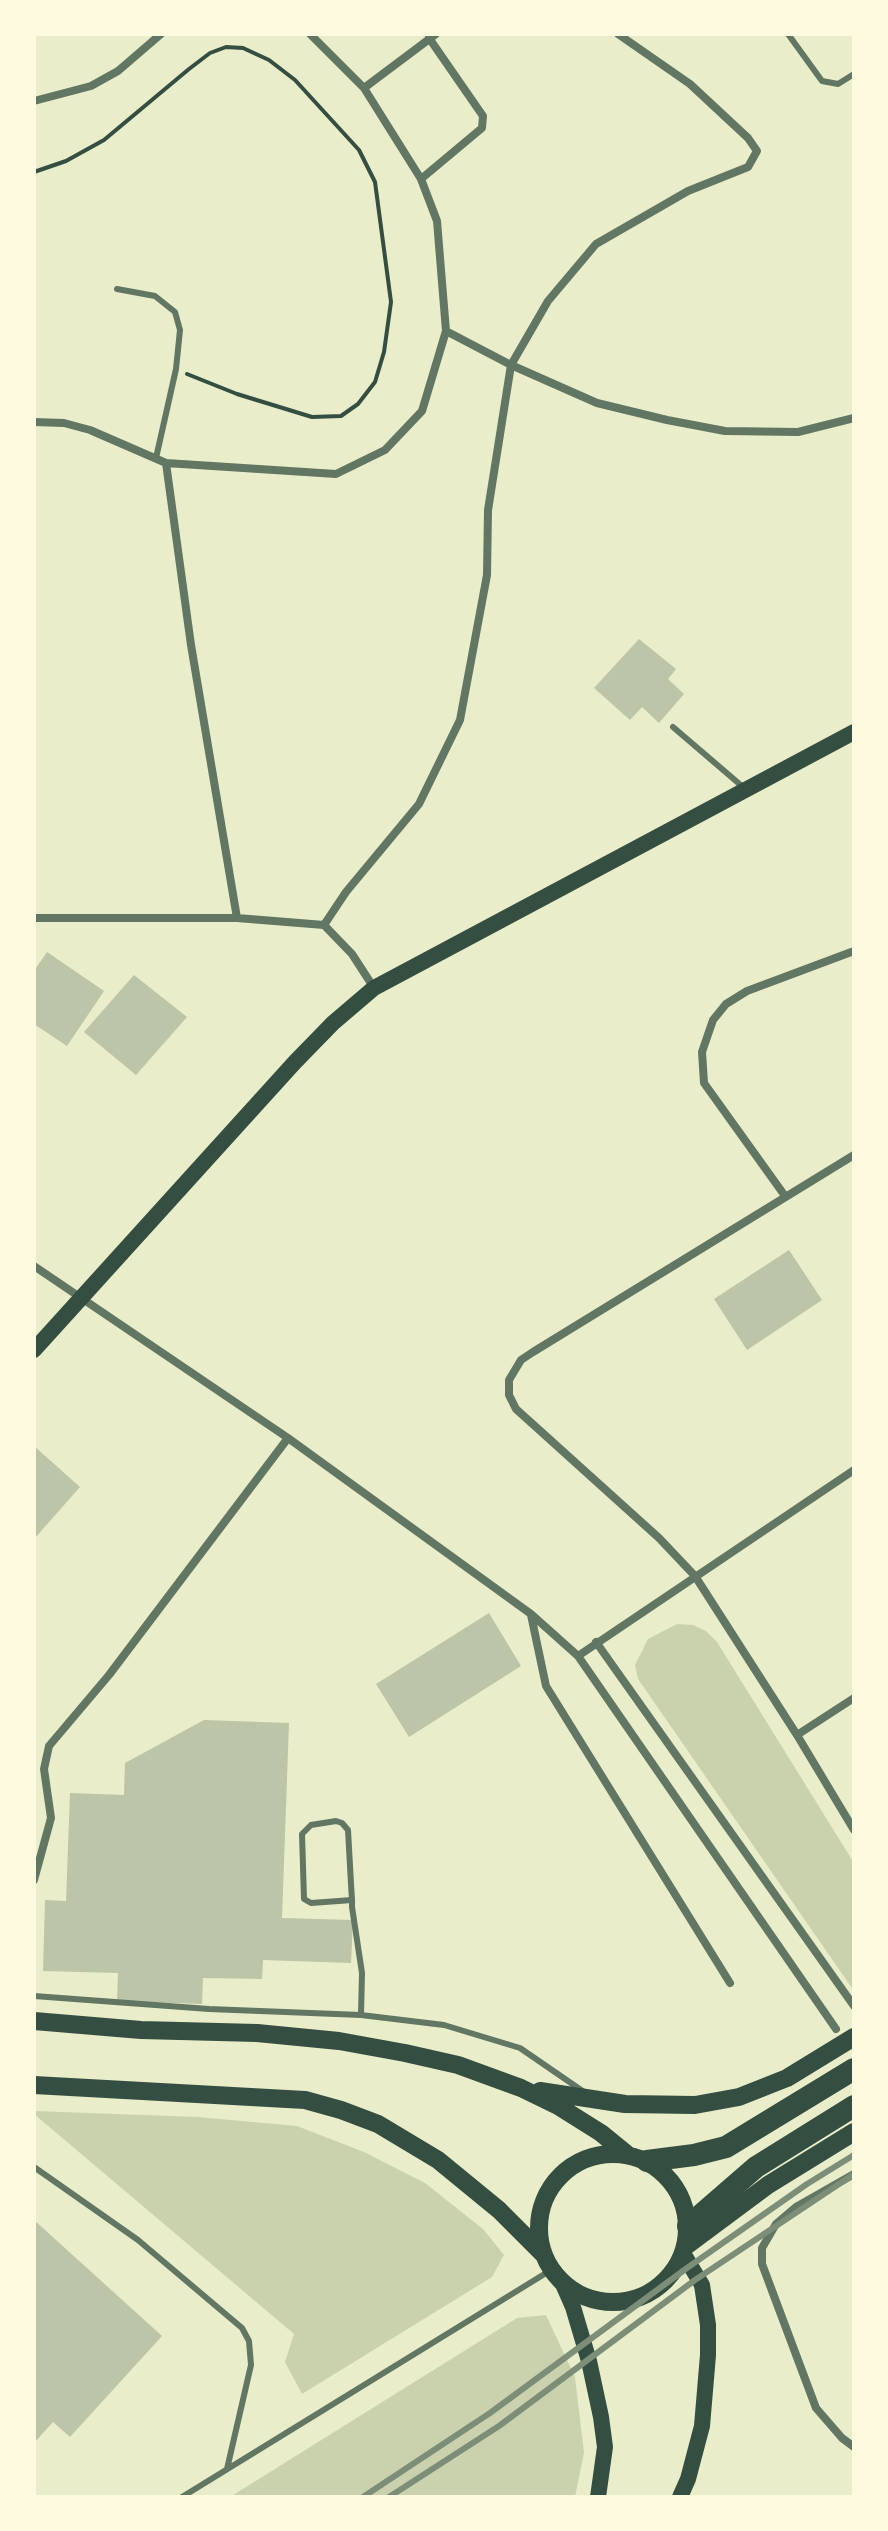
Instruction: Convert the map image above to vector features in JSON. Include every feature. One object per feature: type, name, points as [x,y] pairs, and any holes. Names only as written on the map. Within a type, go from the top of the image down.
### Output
[{"type":"highway","points":[[638,2158],[694,2155],[726,2147],[854,2069]]},
{"type":"highway","points":[[686,2242],[756,2167],[854,2106]]},
{"type":"main road","points":[[34,1350],[295,1062],[333,1023],[374,988],[854,732]]},
{"type":"main road","points":[[34,2021],[141,2030],[257,2033],[339,2041],[458,2065],[521,2088],[558,2106],[664,2173],[677,2188],[685,2206],[686,2242],[702,2285],[708,2325],[702,2426],[680,2497]]},
{"type":"main road","points":[[521,2088],[660,2106],[695,2105],[739,2097],[787,2078],[854,2037]]},
{"type":"main road","points":[[34,2085],[305,2100],[341,2110],[378,2124],[438,2160],[499,2210],[575,2292],[594,2300],[615,2302],[635,2299],[654,2291],[669,2277],[686,2242],[768,2185],[854,2132]]},
{"type":"main road","points":[[598,2497],[605,2447],[601,2417],[589,2361],[539,2233],[541,2210],[550,2190],[564,2172],[584,2160],[606,2154],[638,2158]]},
{"type":"street","points":[[34,101],[91,86],[118,71],[161,34]]},
{"type":"street","points":[[34,422],[64,423],[90,430],[166,463],[336,474],[385,450],[422,411],[446,331],[437,221],[421,179],[364,88],[310,34]]},
{"type":"street","points":[[324,925],[346,892],[419,804],[460,720],[487,575],[488,510],[511,365],[548,301],[596,244],[688,191],[748,167],[757,151],[748,138],[690,84],[618,34]]},
{"type":"street","points":[[364,88],[433,36],[483,116],[482,128],[421,179]]},
{"type":"street","points":[[446,331],[511,365],[597,403],[725,431],[798,432],[854,418]]},
{"type":"street","points":[[166,463],[191,645],[237,918]]},
{"type":"street","points":[[34,918],[237,918],[324,925],[352,954],[374,988]]},
{"type":"street","points":[[785,1196],[704,1083],[702,1052],[713,1020],[726,1004],[747,991],[854,951]]},
{"type":"street","points":[[854,1155],[521,1360],[509,1380],[509,1395],[516,1409],[659,1538],[695,1576],[854,1830]]},
{"type":"street","points":[[34,1266],[288,1438],[531,1614],[578,1656],[836,2029]]},
{"type":"street","points":[[34,1880],[51,1818],[44,1769],[49,1746],[109,1675],[288,1438]]},
{"type":"street","points":[[578,1656],[854,1470]]},
{"type":"street","points":[[531,1614],[546,1686],[730,1983]]},
{"type":"street","points":[[596,1642],[854,2006]]},
{"type":"street","points":[[797,1735],[854,1698]]},
{"type":"street","points":[[854,2174],[796,2207],[776,2224],[762,2248],[765,2278],[816,2408],[854,2447]]},
{"type":"lane","points":[[788,34],[822,81],[838,84],[854,74]]},
{"type":"lane","points":[[117,289],[155,296],[175,312],[180,330],[176,369],[156,458]]},
{"type":"lane","points":[[673,727],[746,789]]},
{"type":"lane","points":[[352,1900],[311,1903],[304,1899],[302,1834],[311,1825],[336,1821],[348,1830],[352,1900],[362,1973],[361,2015]]},
{"type":"lane","points":[[34,1996],[209,2009],[361,2015],[444,2025],[507,2043],[553,2069],[593,2099]]},
{"type":"lane","points":[[34,2167],[138,2240],[242,2328],[249,2341],[251,2365],[227,2470]]},
{"type":"lane","points":[[182,2497],[552,2269]]},
{"type":"path","points":[[34,172],[66,161],[104,140],[189,69],[210,53],[226,47],[243,48],[269,60],[286,73],[359,150],[375,182],[391,302],[384,352],[375,382],[358,404],[341,416],[312,417],[237,394],[176,369]]},
{"type":"green space","points":[[677,1624],[693,1625],[706,1631],[717,1642],[854,1863],[854,1991],[638,1679],[635,1665],[648,1639]]},
{"type":"green space","points":[[34,2111],[198,2117],[297,2126],[364,2152],[425,2183],[483,2229],[504,2255],[492,2277],[302,2394],[285,2362],[294,2334]]},
{"type":"green space","points":[[546,2315],[575,2377],[584,2453],[575,2497],[230,2497],[517,2318]]},
{"type":"building","points":[[639,639],[676,669],[668,679],[684,694],[659,723],[642,707],[630,720],[594,688]]},
{"type":"building","points":[[47,952],[104,991],[67,1046],[34,1024],[34,971]]},
{"type":"building","points":[[134,975],[187,1017],[136,1075],[84,1032]]},
{"type":"building","points":[[789,1250],[822,1300],[747,1350],[714,1299]]},
{"type":"building","points":[[34,1446],[80,1487],[34,1539]]},
{"type":"building","points":[[489,1613],[521,1666],[409,1737],[376,1684]]},
{"type":"building","points":[[204,1720],[289,1723],[282,1918],[353,1920],[351,1963],[263,1960],[262,1979],[203,1978],[202,2004],[117,2001],[118,1973],[43,1971],[45,1900],[66,1901],[70,1793],[124,1795],[125,1763]]},
{"type":"building","points":[[34,2220],[162,2336],[70,2437],[53,2422],[34,2443]]},
{"type":"railway","points":[[363,2497],[490,2413],[687,2268],[854,2155]]},
{"type":"railway","points":[[389,2497],[499,2426],[695,2280],[854,2174]]}]
